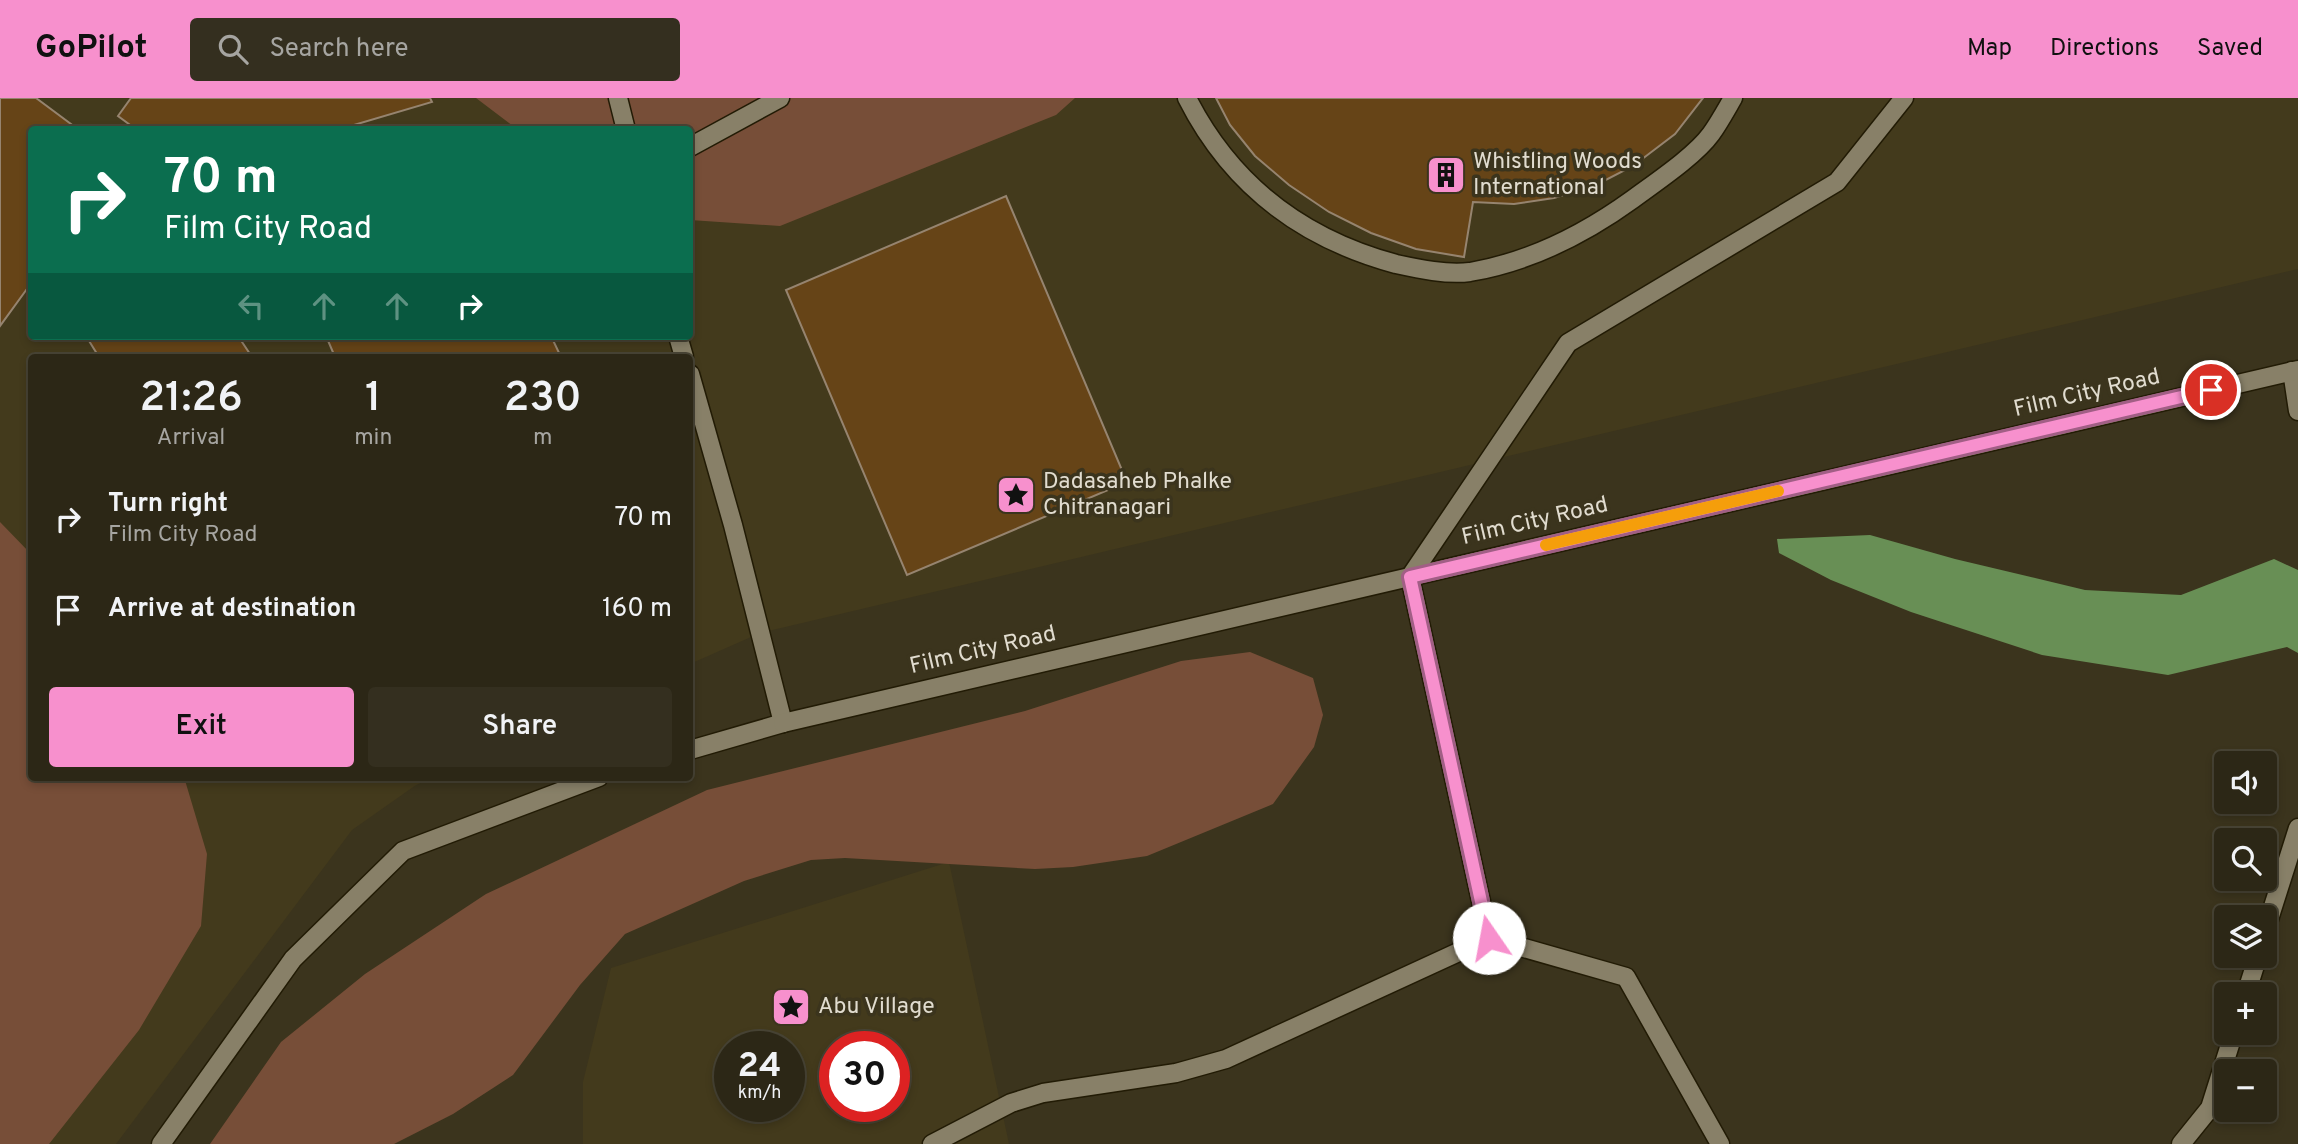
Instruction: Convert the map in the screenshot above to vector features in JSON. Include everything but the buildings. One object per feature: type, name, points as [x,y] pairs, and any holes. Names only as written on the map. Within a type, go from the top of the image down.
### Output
[{"type":"street","points":[[618,98],[625,126]]},
{"type":"street","points":[[693,145],[779,98]]},
{"type":"street","points":[[1187,98],[1236,172],[1270,204],[1311,231],[1369,256],[1419,270],[1468,272],[1518,260],[1567,239],[1610,216],[1665,176],[1710,136],[1733,98]]},
{"type":"street","points":[[1489,938],[1410,577],[1568,343],[1837,182],[1905,98]]},
{"type":"street","points":[[2295,371],[2298,411]]},
{"type":"street","name":"Film City Road","points":[[693,749],[783,723],[2295,371]]},
{"type":"street","points":[[693,385],[733,525],[783,723]]},
{"type":"street","points":[[161,1144],[293,959],[402,851],[588,781]]},
{"type":"street","points":[[2273,905],[2298,828]]},
{"type":"street","points":[[932,1144],[1011,1103],[1043,1093],[1176,1073],[1226,1059],[1489,938],[1626,977],[1720,1144]]},
{"type":"street","points":[[2181,1144],[2210,1108],[2230,1045]]},
{"type":"shaded area","name":"Dadasaheb Phalke Chitranagari","points":[[0,98],[2298,98],[2298,269],[760,633],[693,663],[693,354],[28,354],[28,781],[425,781],[352,830],[116,1144],[0,1144]]},
{"type":"shaded area","points":[[476,98],[1075,98],[1056,115],[780,226],[693,220],[693,126],[513,126]]},
{"type":"shaded area","points":[[0,522],[28,551],[28,781],[185,781],[207,854],[201,926],[139,1030],[49,1144],[0,1144]]},
{"type":"shaded area","points":[[1870,535],[1955,559],[2085,590],[2181,595],[2274,559],[2298,570],[2298,653],[2287,647],[2168,675],[2042,655],[1911,612],[1831,580],[1779,553],[1777,539]]},
{"type":"shaded area","points":[[1250,652],[1313,678],[1323,715],[1314,747],[1273,804],[1147,856],[1073,867],[1035,869],[845,858],[811,860],[744,881],[625,934],[580,985],[513,1075],[453,1114],[394,1144],[210,1144],[281,1042],[365,974],[486,894],[707,790],[1025,711],[1181,661]]},
{"type":"shaded area","name":"Abu Village","points":[[949,862],[1009,1144],[583,1144],[583,1082],[611,968]]},
{"type":"slow traffic","points":[[1546,545],[1778,491]]},
{"type":"place","name":"Whistling Woods International","points":[[1446,175]]},
{"type":"place","name":"Dadasaheb Phalke Chitranagari","points":[[1016,495]]},
{"type":"place","name":"Abu Village","points":[[791,1007]]},
{"type":"route","points":[[1489,938],[1410,577],[2211,390]]}]
